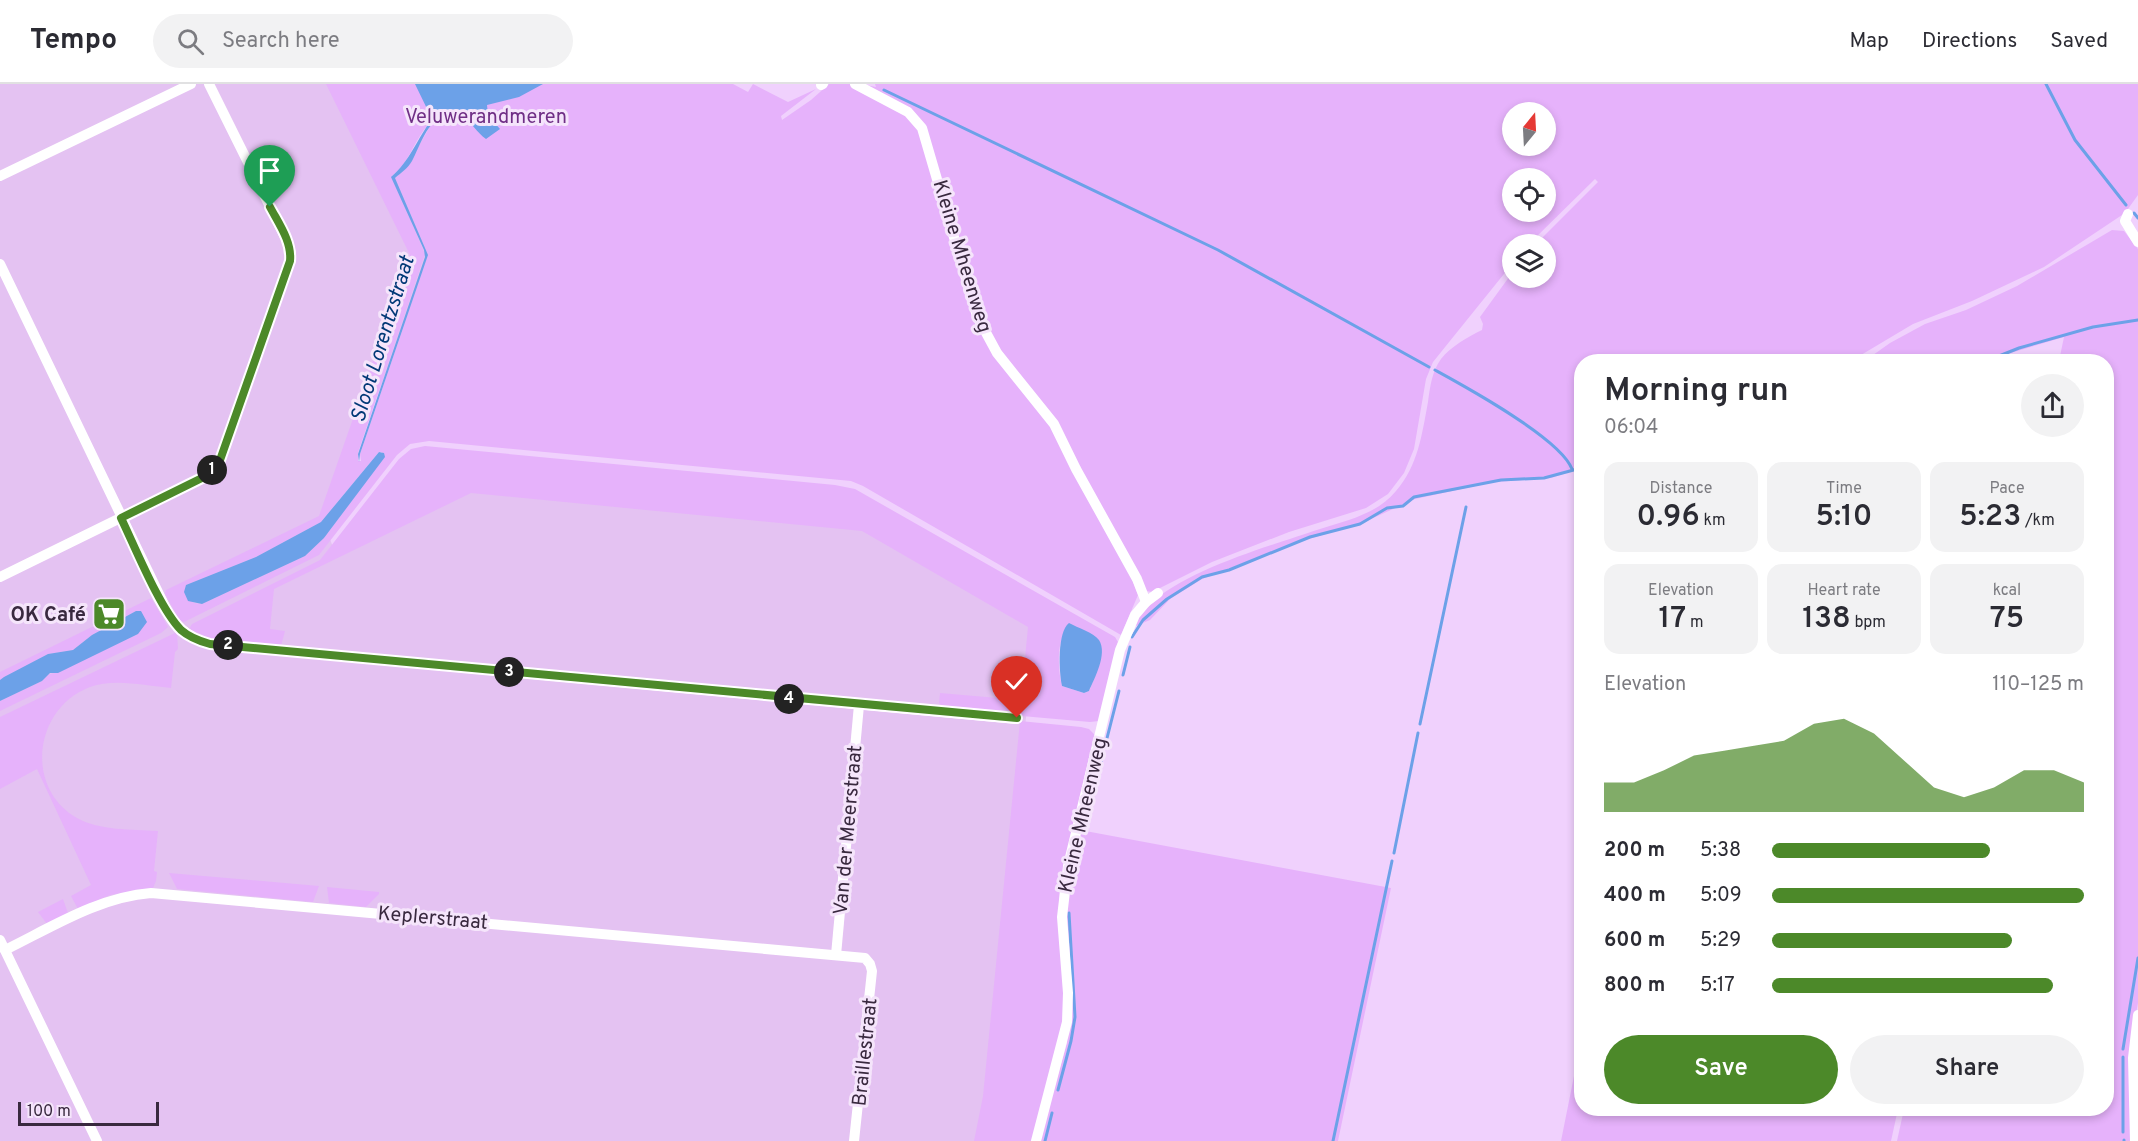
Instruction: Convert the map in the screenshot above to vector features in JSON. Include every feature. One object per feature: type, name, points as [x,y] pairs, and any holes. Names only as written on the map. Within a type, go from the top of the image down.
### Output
[{"type":"street","points":[[0,176],[191,84]]},
{"type":"street","points":[[0,577],[208,475],[219,463],[291,253],[209,84]]},
{"type":"street","name":"Kleine Mheenweg","points":[[855,84],[908,112],[922,128],[977,316],[984,332],[997,353],[1054,424],[1076,470],[1137,579],[1146,602]]},
{"type":"street","points":[[2128,214],[2125,221],[2138,242]]},
{"type":"street","points":[[0,264],[169,615],[181,630],[192,638],[210,644],[1017,718]]},
{"type":"street","name":"Kleine Mheenweg","points":[[1036,1141],[1067,1022],[1068,993],[1062,917],[1065,877],[1120,650],[1135,615],[1146,602],[1158,594]]},
{"type":"street","name":"Van der Meerstraat","points":[[836,955],[858,705]]},
{"type":"street","name":"Keplerstraat","points":[[2,945],[105,902],[129,895],[151,893],[836,955],[865,958],[870,964]]},
{"type":"street","points":[[2,945],[97,1141],[102,1141]]},
{"type":"street","name":"Braillestraat","points":[[854,1141],[872,971],[870,964]]},
{"type":"street","points":[[2135,1141],[2133,1058],[2138,1015]]},
{"type":"shaded area","points":[[0,84],[351,84],[433,251],[326,528],[334,550],[468,490],[866,530],[1035,623],[990,1096],[980,1141],[0,1141]]},
{"type":"green space","name":"Veluwerandmeren","points":[[326,84],[733,84],[748,92],[753,84],[788,102],[816,89],[781,116],[782,120],[829,84],[851,84],[905,113],[917,125],[976,324],[997,357],[1045,415],[1129,571],[1138,595],[1121,635],[851,481],[429,441],[410,444],[397,455],[319,555],[184,622],[180,621],[165,594],[166,590],[319,516],[410,255]],"holes":[[[427,126],[429,128],[406,168],[395,178],[428,255],[360,454],[361,461],[358,461],[358,453],[425,254],[392,176],[403,165]],[[379,452],[382,452],[384,457],[324,538],[305,556],[202,604],[194,603],[186,585],[256,557],[321,522]]]},
{"type":"green space","points":[[860,84],[876,87],[875,84],[2138,84],[2138,195],[2125,213],[2044,267],[1972,301],[1913,324],[1863,354],[1574,354],[1574,470],[1551,478],[1494,482],[1415,499],[1360,524],[1295,543],[1202,579],[1170,599],[1150,620],[1133,627],[1149,605],[1185,580],[1254,551],[1371,511],[1396,491],[1414,460],[1421,438],[1432,379],[1441,359],[1454,346],[1482,330],[1483,324],[1480,317],[1502,287],[1556,288],[1556,234],[1546,234],[1598,182],[1595,179],[1556,217],[1556,168],[1502,168],[1502,222],[1551,222],[1539,234],[1502,234],[1502,276],[1433,362],[1426,379],[1414,449],[1404,473],[1388,494],[1366,508],[1289,532],[1212,562],[1152,592],[1146,591],[1078,466],[983,323],[926,128]]},
{"type":"green space","points":[[2112,230],[2124,231],[2138,249],[2138,1003],[2132,1035],[2131,1141],[1897,1141],[1902,1116],[2114,1116],[2114,354],[2060,354],[2064,337],[2007,354],[1874,354],[1925,324],[1966,310],[2017,286]]},
{"type":"green space","points":[[425,446],[835,485],[855,489],[1115,637],[1118,642],[1099,721],[944,709],[939,703],[940,693],[1021,700],[1028,627],[862,531],[471,493],[274,589],[270,629],[285,631],[281,646],[212,639],[189,629],[192,624],[320,560],[399,459],[411,449]],"holes":[[[1069,624],[1099,640],[1097,666],[1089,691],[1084,693],[1062,686],[1059,653],[1062,637]]]},
{"type":"green space","points":[[151,598],[168,627],[161,633],[0,711],[0,701],[42,681],[46,675],[58,672],[138,634],[136,611],[92,635],[73,650],[48,654],[0,680],[0,672]]},
{"type":"green space","points":[[177,632],[178,649],[175,652],[171,688],[130,683],[100,684],[90,687],[71,697],[57,712],[47,730],[43,749],[43,769],[49,788],[60,805],[77,818],[96,825],[116,829],[158,831],[154,871],[157,872],[153,888],[110,895],[78,909],[71,896],[91,885],[37,769],[0,789],[0,717]]},
{"type":"green space","points":[[1020,721],[1081,727],[1089,729],[1095,735],[1060,886],[1058,923],[1063,982],[1063,1020],[1032,1141],[974,1141],[983,1096]]},
{"type":"green space","points":[[1080,830],[1391,888],[1338,1141],[1039,1141],[1067,1043],[1065,900]]},
{"type":"green space","points":[[169,873],[319,886],[313,902],[177,889]]},
{"type":"green space","points":[[327,887],[379,892],[379,894],[366,907],[329,903]]},
{"type":"green space","points":[[63,899],[68,913],[47,924],[38,912]]},
{"type":"green space","points":[[1574,1076],[1574,1116],[1896,1116],[1891,1141],[1561,1141]]},
{"type":"water","points":[[415,84],[543,84],[519,97],[487,105],[488,115],[500,129],[486,139],[462,116],[452,113],[444,114],[436,119],[424,135],[410,164],[395,178],[428,255],[359,462],[358,454],[425,257],[424,250],[391,177],[408,157],[432,119]]},
{"type":"water","points":[[379,452],[384,453],[385,457],[324,538],[305,556],[202,604],[188,601],[184,592],[186,585],[256,557],[321,522]]},
{"type":"water","points":[[136,611],[141,611],[147,622],[138,634],[58,673],[50,673],[42,681],[0,701],[0,680],[4,677],[48,654],[73,650],[92,635]]},
{"type":"water","points":[[1069,623],[1093,635],[1099,640],[1101,646],[1101,659],[1097,673],[1089,691],[1084,693],[1062,686],[1061,643],[1062,635]]},
{"type":"waterway","points":[[2046,84],[2075,140],[2126,205]]},
{"type":"waterway","points":[[884,90],[1218,250],[1429,367]]},
{"type":"waterway","points":[[2134,213],[2138,218]]},
{"type":"waterway","points":[[2004,354],[2093,327],[2138,320]]},
{"type":"waterway","points":[[1435,370],[1511,414],[1532,429],[1550,443],[1572,469]]},
{"type":"waterway","points":[[1132,637],[1143,620],[1167,599],[1202,577],[1229,570],[1310,537],[1360,524],[1387,508],[1403,506],[1414,497],[1501,480],[1544,478],[1574,470]]},
{"type":"waterway","points":[[1420,724],[1466,507]]},
{"type":"waterway","points":[[1123,675],[1130,647]]},
{"type":"waterway","points":[[1105,746],[1119,691]]},
{"type":"waterway","points":[[1394,853],[1418,733]]},
{"type":"waterway","points":[[1083,830],[1103,755]]},
{"type":"waterway","points":[[1070,891],[1081,842]]},
{"type":"waterway","points":[[1333,1141],[1392,861]]},
{"type":"waterway","points":[[1058,1090],[1075,1017],[1069,913]]},
{"type":"waterway","points":[[2123,1049],[2138,958]]},
{"type":"waterway","points":[[2123,1057],[2123,1132]]},
{"type":"waterway","points":[[1045,1141],[1052,1113]]},
{"type":"place","name":"OK Café","points":[[109,614]]},
{"type":"route","points":[[270,207],[287,241],[291,253],[290,261],[219,463],[208,475],[121,518],[169,615],[181,630],[192,638],[210,644],[1017,718]]},
{"type":"water label","name":"Sloot Lorentzstraat","points":[[382,339]]}]
